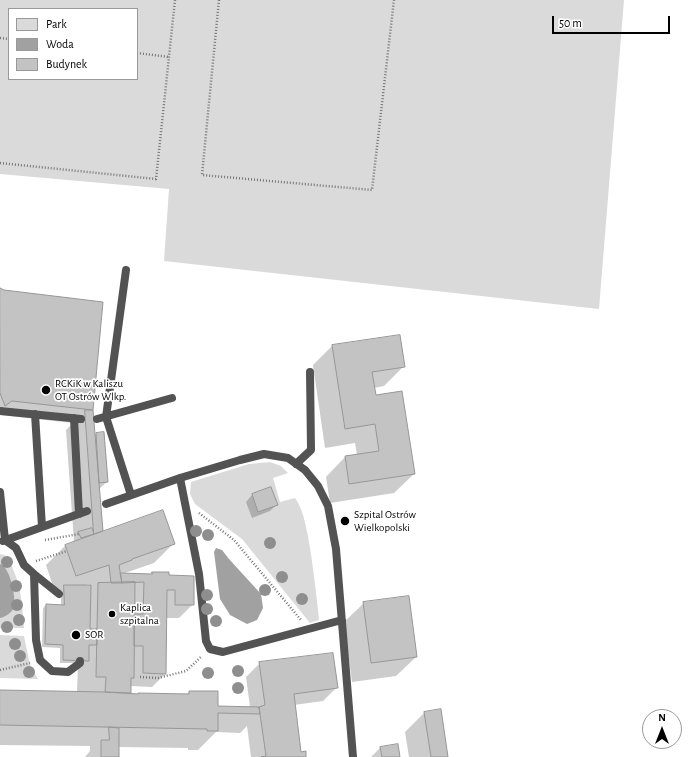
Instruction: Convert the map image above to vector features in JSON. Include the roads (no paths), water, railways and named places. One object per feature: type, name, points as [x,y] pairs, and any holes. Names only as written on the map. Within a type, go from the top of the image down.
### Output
[{"type":"lane","points":[[126,270],[106,417],[131,495]]},
{"type":"lane","points":[[296,464],[311,450],[310,372]]},
{"type":"lane","points":[[97,419],[172,398]]},
{"type":"lane","points":[[0,411],[77,419],[83,512],[2,541]]},
{"type":"lane","points":[[35,414],[42,527]]},
{"type":"lane","points":[[106,504],[180,478],[264,454],[288,458],[305,470],[318,486],[328,506],[336,549],[353,757]]},
{"type":"lane","points":[[180,478],[199,574],[206,641],[210,649],[223,652],[342,620]]},
{"type":"lane","points":[[0,492],[2,541]]},
{"type":"lane","points":[[2,541],[16,548],[24,565],[59,594]]},
{"type":"lane","points":[[34,574],[36,640],[40,660],[52,671],[68,672],[80,663],[80,661]]},
{"type":"water","points":[[216,548],[222,550],[261,594],[263,608],[257,620],[247,624],[230,615],[220,599],[214,552]]},
{"type":"water","points":[[0,564],[5,567],[9,576],[13,588],[14,605],[13,609],[8,615],[0,618]]},
{"type":"place","name":"RCKiK w Kaliszu OT Ostrów Wlkp.","points":[[46,390]]},
{"type":"place","name":"Szpital Ostrów Wielkopolski","points":[[345,521]]},
{"type":"place","name":"Kaplica szpitalna","points":[[112,614]]},
{"type":"place","name":"SOR","points":[[76,635]]}]
